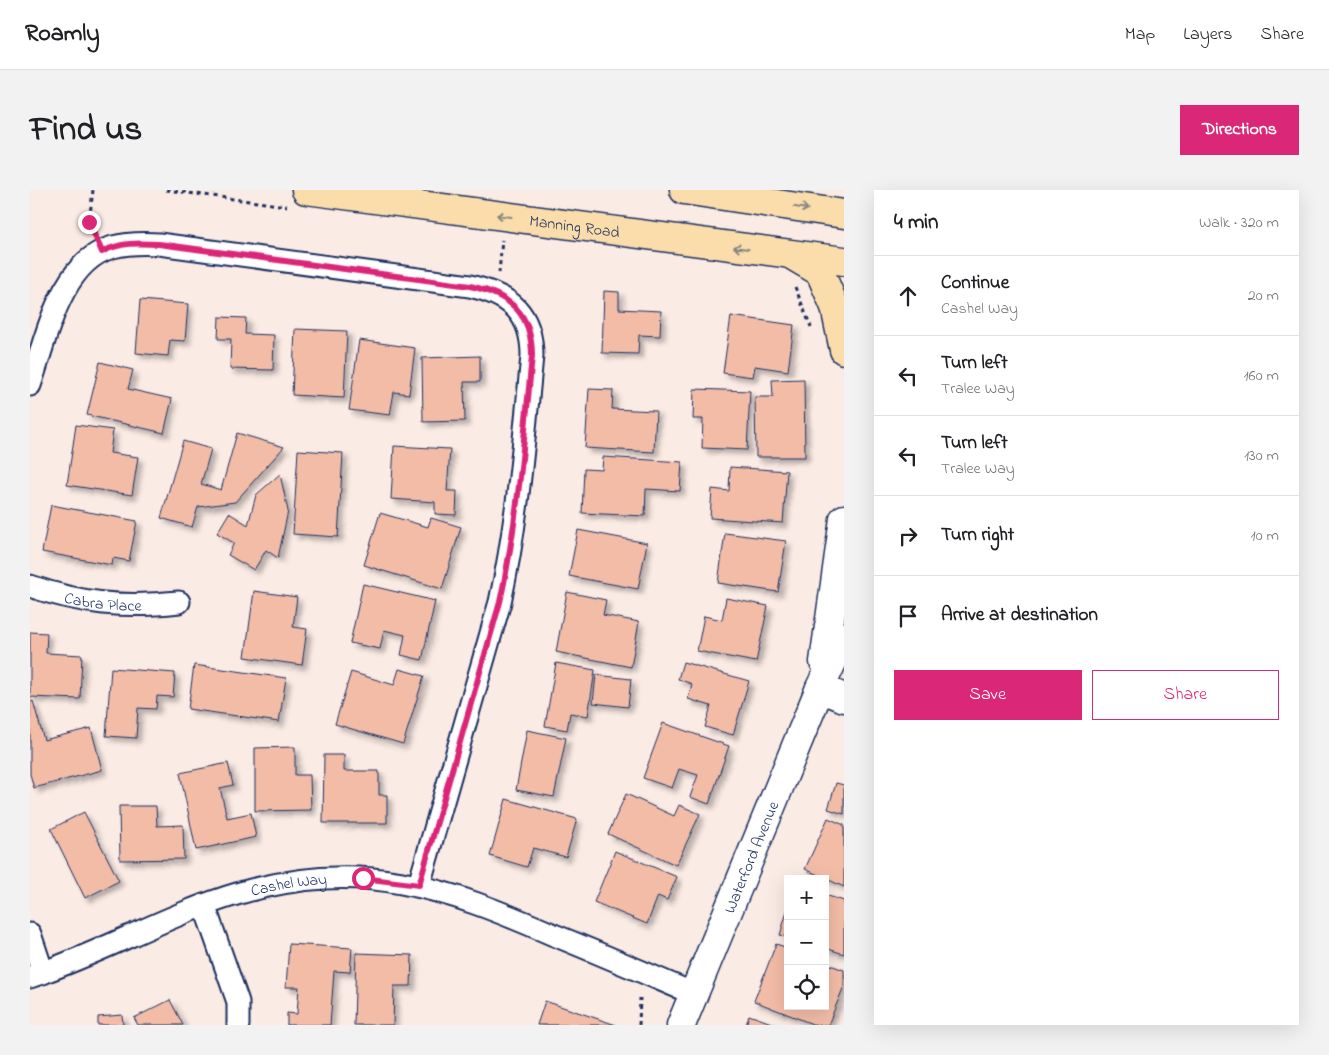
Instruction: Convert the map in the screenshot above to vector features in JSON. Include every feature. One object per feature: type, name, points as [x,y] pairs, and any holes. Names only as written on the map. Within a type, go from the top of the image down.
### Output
[{"type":"main road","name":"Manning Road","points":[[306,190],[844,261]]},
{"type":"main road","points":[[684,190],[844,214]]},
{"type":"main road","points":[[790,254],[820,272],[835,307],[844,350]]},
{"type":"street","points":[[30,385],[62,294],[72,277],[84,263],[102,252],[111,247],[131,243],[159,244],[470,286],[497,294],[509,301],[522,315],[530,331],[532,344],[515,526],[500,602],[419,885]]},
{"type":"street","name":"Waterford Avenue","points":[[832,693],[844,519]]},
{"type":"street","name":"Cabra Place","points":[[30,586],[57,595],[122,606],[179,602]]},
{"type":"street","name":"Waterford Avenue","points":[[681,1025],[832,693],[844,637]]},
{"type":"street","name":"Cashel Way","points":[[37,975],[204,905],[271,886],[331,878],[363,878],[419,885],[480,903],[694,994]]},
{"type":"street","points":[[204,905],[238,1002],[238,1025]]},
{"type":"street","points":[[30,934],[37,975]]},
{"type":"path","points":[[93,190],[89,222],[102,252]]},
{"type":"path","points":[[497,294],[502,236]]},
{"type":"path","points":[[639,1025],[640,998]]},
{"type":"building","points":[[604,291],[619,292],[619,309],[661,311],[660,336],[639,335],[638,354],[602,353]]},
{"type":"building","points":[[140,300],[188,304],[185,341],[170,340],[168,356],[136,353]]},
{"type":"building","points":[[731,316],[794,325],[788,371],[755,366],[753,377],[723,373]]},
{"type":"building","points":[[219,317],[246,318],[245,334],[274,335],[273,370],[230,369],[231,339],[218,339]]},
{"type":"building","points":[[295,329],[347,331],[344,398],[292,395]]},
{"type":"building","points":[[359,340],[415,348],[409,394],[394,392],[390,415],[349,410]]},
{"type":"building","points":[[480,356],[480,382],[464,382],[465,421],[423,422],[422,358]]},
{"type":"building","points":[[100,362],[133,370],[128,389],[172,399],[164,433],[87,415]]},
{"type":"building","points":[[804,379],[805,457],[756,457],[755,397],[773,397],[772,380]]},
{"type":"building","points":[[589,389],[613,390],[612,409],[656,411],[654,452],[585,448]]},
{"type":"building","points":[[694,389],[750,391],[747,450],[702,448],[703,419],[693,419]]},
{"type":"building","points":[[76,425],[113,430],[110,453],[138,457],[132,495],[67,485]]},
{"type":"building","points":[[237,433],[284,447],[235,502],[198,507],[192,527],[161,518],[183,441],[211,449],[201,484],[221,490]]},
{"type":"building","points":[[394,446],[450,449],[447,491],[457,491],[456,515],[435,514],[435,502],[391,499]]},
{"type":"building","points":[[298,450],[343,453],[338,537],[293,534]]},
{"type":"building","points":[[603,457],[682,462],[680,491],[646,489],[645,516],[582,513],[584,469],[602,470]]},
{"type":"building","points":[[730,467],[787,471],[783,523],[710,518],[712,489],[729,491]]},
{"type":"building","points":[[280,474],[288,511],[278,558],[266,550],[254,570],[228,555],[234,543],[217,533],[229,513],[248,525],[256,495]]},
{"type":"building","points":[[51,505],[137,521],[129,561],[113,558],[112,565],[42,552]]},
{"type":"building","points":[[380,513],[428,527],[431,518],[461,527],[442,589],[364,565]]},
{"type":"building","points":[[578,530],[647,543],[638,589],[569,576]]},
{"type":"building","points":[[725,533],[786,541],[778,592],[718,583]]},
{"type":"building","points":[[363,584],[435,601],[422,660],[401,655],[405,635],[384,630],[380,649],[350,643]]},
{"type":"building","points":[[254,591],[297,597],[293,627],[307,629],[302,665],[245,657]]},
{"type":"building","points":[[567,592],[606,600],[603,615],[639,622],[631,667],[556,652]]},
{"type":"building","points":[[726,598],[768,606],[756,662],[697,651],[704,616],[722,620]]},
{"type":"building","points":[[30,632],[47,633],[46,653],[82,655],[80,699],[30,697]]},
{"type":"building","points":[[683,662],[749,681],[733,735],[705,727],[711,706],[688,699],[692,684],[678,679]]},
{"type":"building","points":[[556,663],[595,670],[588,716],[570,713],[567,730],[545,726]]},
{"type":"building","points":[[194,665],[286,678],[279,722],[188,709]]},
{"type":"building","points":[[111,668],[175,673],[173,697],[157,696],[156,709],[138,708],[136,738],[106,736]]},
{"type":"building","points":[[399,669],[424,676],[403,744],[335,724],[351,672],[394,685]]},
{"type":"building","points":[[596,675],[631,679],[628,707],[593,703]]},
{"type":"building","points":[[33,701],[44,740],[91,728],[102,770],[34,788],[30,774],[30,702]]},
{"type":"building","points":[[663,723],[729,746],[709,804],[690,797],[698,775],[679,769],[672,788],[643,778]]},
{"type":"building","points":[[527,730],[566,738],[554,797],[516,790]]},
{"type":"building","points":[[295,747],[295,775],[310,775],[311,810],[255,811],[255,748]]},
{"type":"building","points":[[324,755],[344,755],[344,771],[379,771],[379,795],[387,795],[387,823],[323,823]]},
{"type":"building","points":[[228,763],[233,785],[220,788],[227,818],[251,813],[256,837],[196,850],[180,773]]},
{"type":"building","points":[[836,783],[844,785],[844,814],[828,809]]},
{"type":"building","points":[[626,794],[674,816],[679,805],[700,814],[676,865],[608,834]]},
{"type":"building","points":[[506,799],[577,819],[566,857],[533,848],[527,867],[490,856]]},
{"type":"building","points":[[119,806],[156,806],[157,826],[183,825],[184,859],[120,860]]},
{"type":"building","points":[[84,812],[119,881],[85,898],[51,829]]},
{"type":"building","points":[[828,818],[844,825],[844,887],[829,880],[829,875],[818,875],[805,869]]},
{"type":"building","points":[[615,851],[677,877],[667,900],[658,896],[647,924],[594,902]]},
{"type":"building","points":[[829,896],[844,901],[844,954],[829,949]]},
{"type":"building","points":[[784,922],[784,936],[780,935]]},
{"type":"building","points":[[289,944],[352,948],[350,972],[334,971],[330,1025],[287,1025],[287,1013],[297,1014],[299,987],[286,987]]},
{"type":"building","points":[[776,944],[784,947],[784,1010],[829,1010],[829,964],[844,970],[844,986],[828,1025],[815,1025],[754,1001]]},
{"type":"building","points":[[356,953],[412,955],[411,986],[394,986],[393,1025],[354,1025]]},
{"type":"building","points":[[170,1000],[183,1025],[138,1025],[134,1018]]},
{"type":"building","points":[[545,1001],[616,1025],[537,1025]]},
{"type":"building","points":[[122,1015],[123,1025],[98,1025],[98,1017]]},
{"type":"building","points":[[749,1015],[777,1025],[746,1025]]},
{"type":"route","points":[[89,222],[102,252],[111,247],[131,243],[159,244],[470,286],[492,291],[509,301],[522,315],[530,331],[532,356],[515,526],[508,566],[500,602],[419,885],[363,878]]}]
